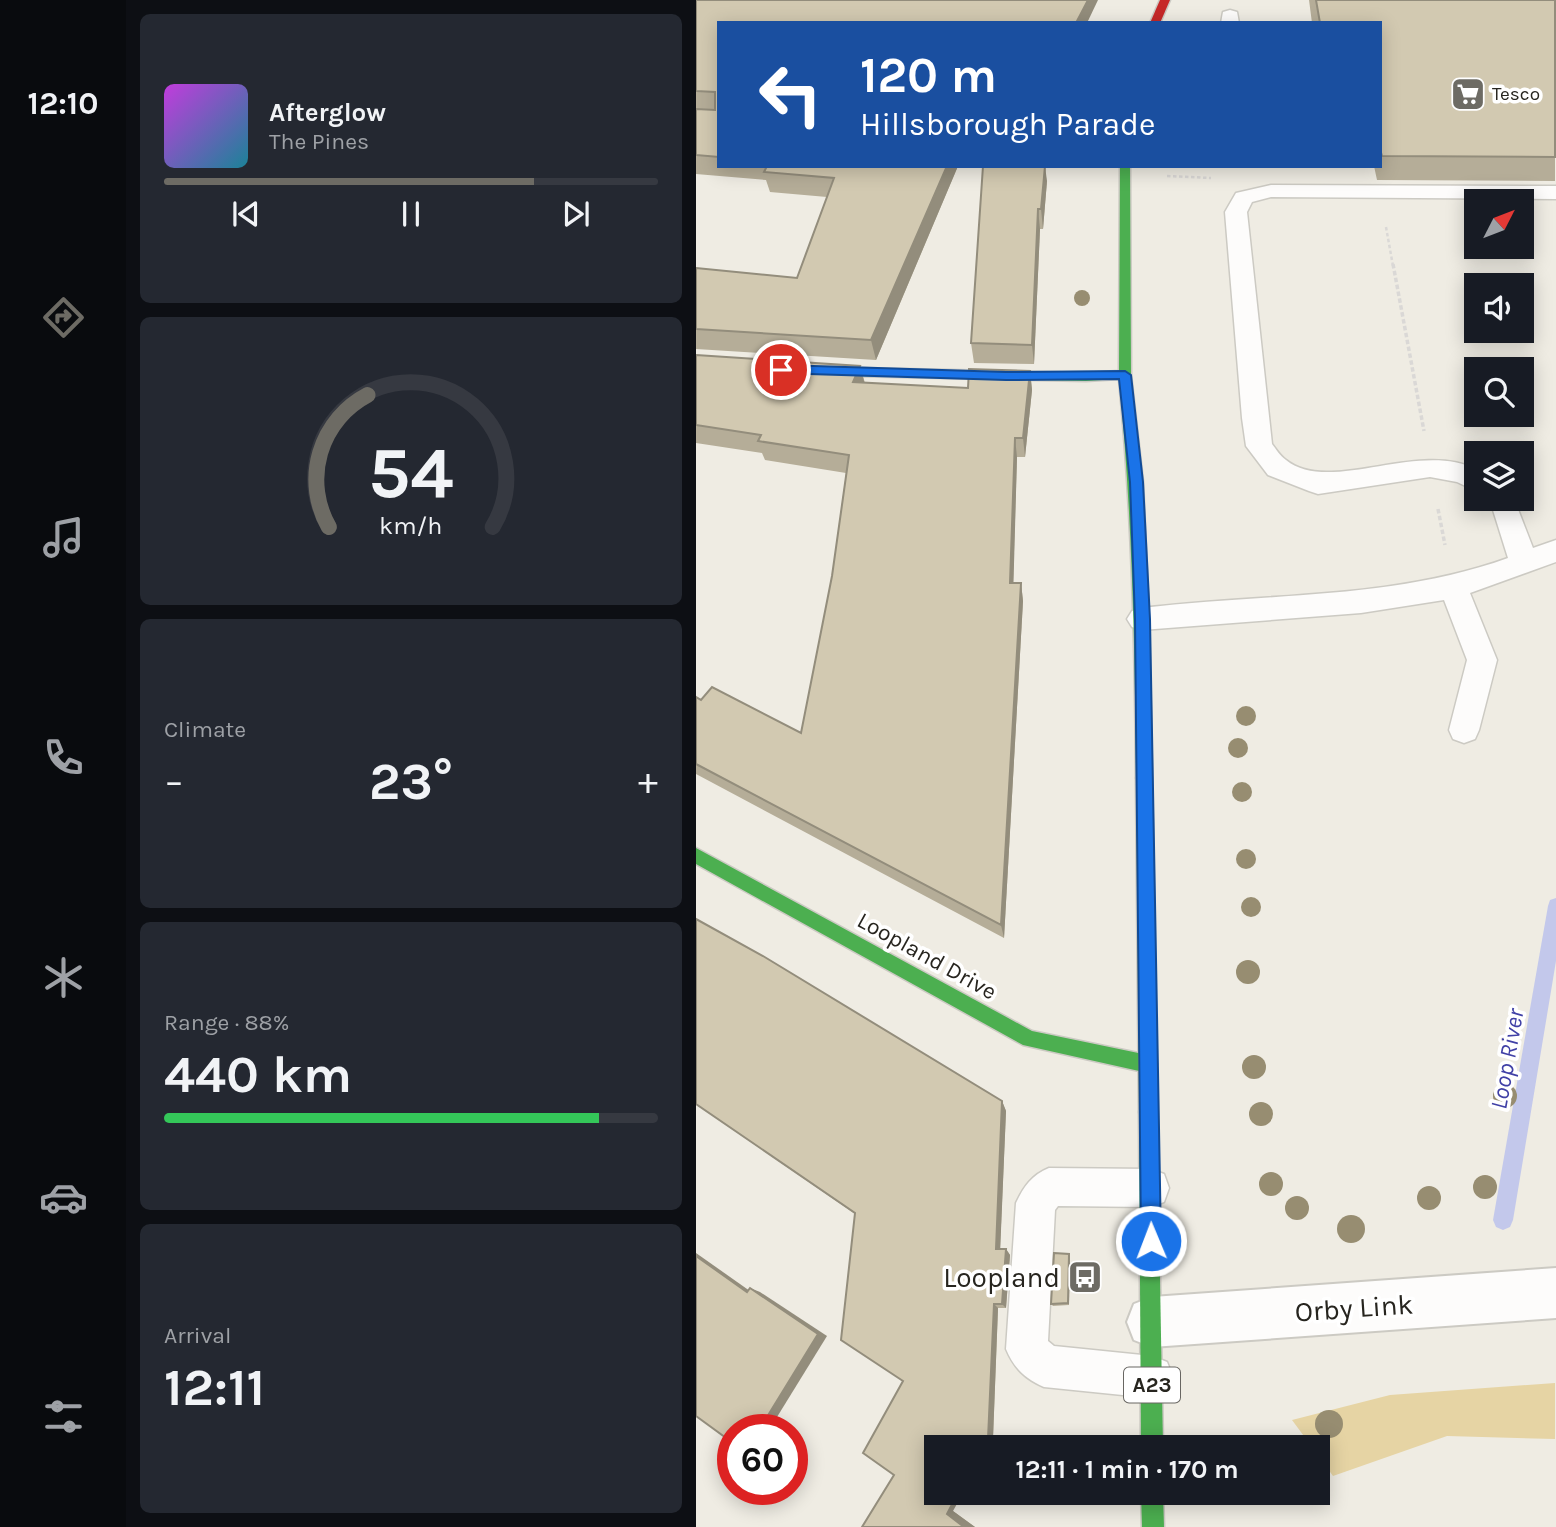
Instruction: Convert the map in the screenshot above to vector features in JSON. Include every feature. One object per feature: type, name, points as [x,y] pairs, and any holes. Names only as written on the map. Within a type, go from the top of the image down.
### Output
[{"type":"main road","points":[[1156,21],[1166,0]]},
{"type":"main road","name":"A23","points":[[1124,171],[1125,375],[1136,482],[1142,619],[1152,1435]]},
{"type":"main road","points":[[794,370],[1086,377],[1125,375]]},
{"type":"main road","name":"Loopland Drive","points":[[696,855],[1029,1039],[1148,1064]]},
{"type":"main road","points":[[1152,1505],[1153,1527]]},
{"type":"street","name":"Orby Link","points":[[1152,1322],[1555,1293]]},
{"type":"lane","points":[[1464,475],[1430,468],[1318,484],[1277,468],[1259,446],[1236,212],[1238,202],[1244,196],[1257,192],[1555,193]]},
{"type":"lane","points":[[1507,511],[1524,564]]},
{"type":"lane","points":[[1142,619],[1395,598],[1453,585],[1524,564],[1555,550]]},
{"type":"lane","points":[[1453,585],[1482,660],[1464,730]]},
{"type":"lane","points":[[1150,1188],[1050,1187],[1036,1203],[1027,1349],[1044,1366],[1152,1377]]},
{"type":"path","points":[[1124,171],[1207,177],[1257,192]]},
{"type":"path","points":[[1379,191],[1453,585]]},
{"type":"shaded area","points":[[1555,1383],[1555,1439],[1447,1436],[1333,1476],[1330,1472],[1330,1435],[1303,1435],[1292,1420],[1390,1395]]},
{"type":"building","points":[[696,0],[1088,0],[1077,21],[717,21],[717,157],[696,155],[696,109],[715,110],[715,92],[696,91]]},
{"type":"building","name":"Tesco","points":[[1316,0],[1555,0],[1555,157],[1382,156],[1382,21],[1320,21]]},
{"type":"building","points":[[766,168],[946,168],[871,340],[696,329],[696,268],[797,278],[834,178],[764,172]]},
{"type":"building","points":[[983,168],[1045,168],[1041,209],[1038,209],[1032,345],[971,343]]},
{"type":"building","points":[[696,355],[860,366],[853,382],[968,388],[969,369],[1030,371],[1023,438],[1015,438],[1010,583],[1021,583],[1001,925],[696,764],[696,697],[701,700],[712,687],[801,733],[832,576],[849,455],[758,441],[761,435],[696,425]]},
{"type":"building","points":[[696,919],[763,956],[1002,1101],[996,1249],[1006,1249],[1002,1304],[994,1304],[988,1435],[924,1435],[924,1505],[952,1505],[947,1514],[964,1527],[862,1527],[894,1475],[863,1453],[903,1381],[841,1340],[855,1213],[696,1104]]},
{"type":"building","points":[[1054,1253],[1069,1254],[1068,1303],[1051,1304]]},
{"type":"building","points":[[696,1256],[747,1292],[750,1288],[818,1334],[769,1414],[717,1414],[717,1431],[696,1416]]},
{"type":"waterway","name":"Loop River","points":[[1503,1220],[1556,906]]},
{"type":"traffic: fast","points":[[1125,168],[1125,375],[1136,482],[1142,619],[1144,778]]},
{"type":"traffic: fast","points":[[808,371],[1086,377],[1125,375]]},
{"type":"traffic: fast","points":[[696,855],[1029,1039],[1148,1064]]},
{"type":"traffic: fast","points":[[1148,1112],[1152,1435]]},
{"type":"traffic: fast","points":[[1152,1505],[1153,1527]]},
{"type":"traffic: slow","points":[[1144,778],[1148,1112]]},
{"type":"traffic: jam","points":[[1156,21],[1165,0]]},
{"type":"place","name":"Tesco","points":[[1468,94]]},
{"type":"place","name":"Loopland","points":[[1085,1277]]},
{"type":"route","points":[[781,370],[1006,376],[1125,375],[1136,482],[1142,619],[1151,1241]]}]
